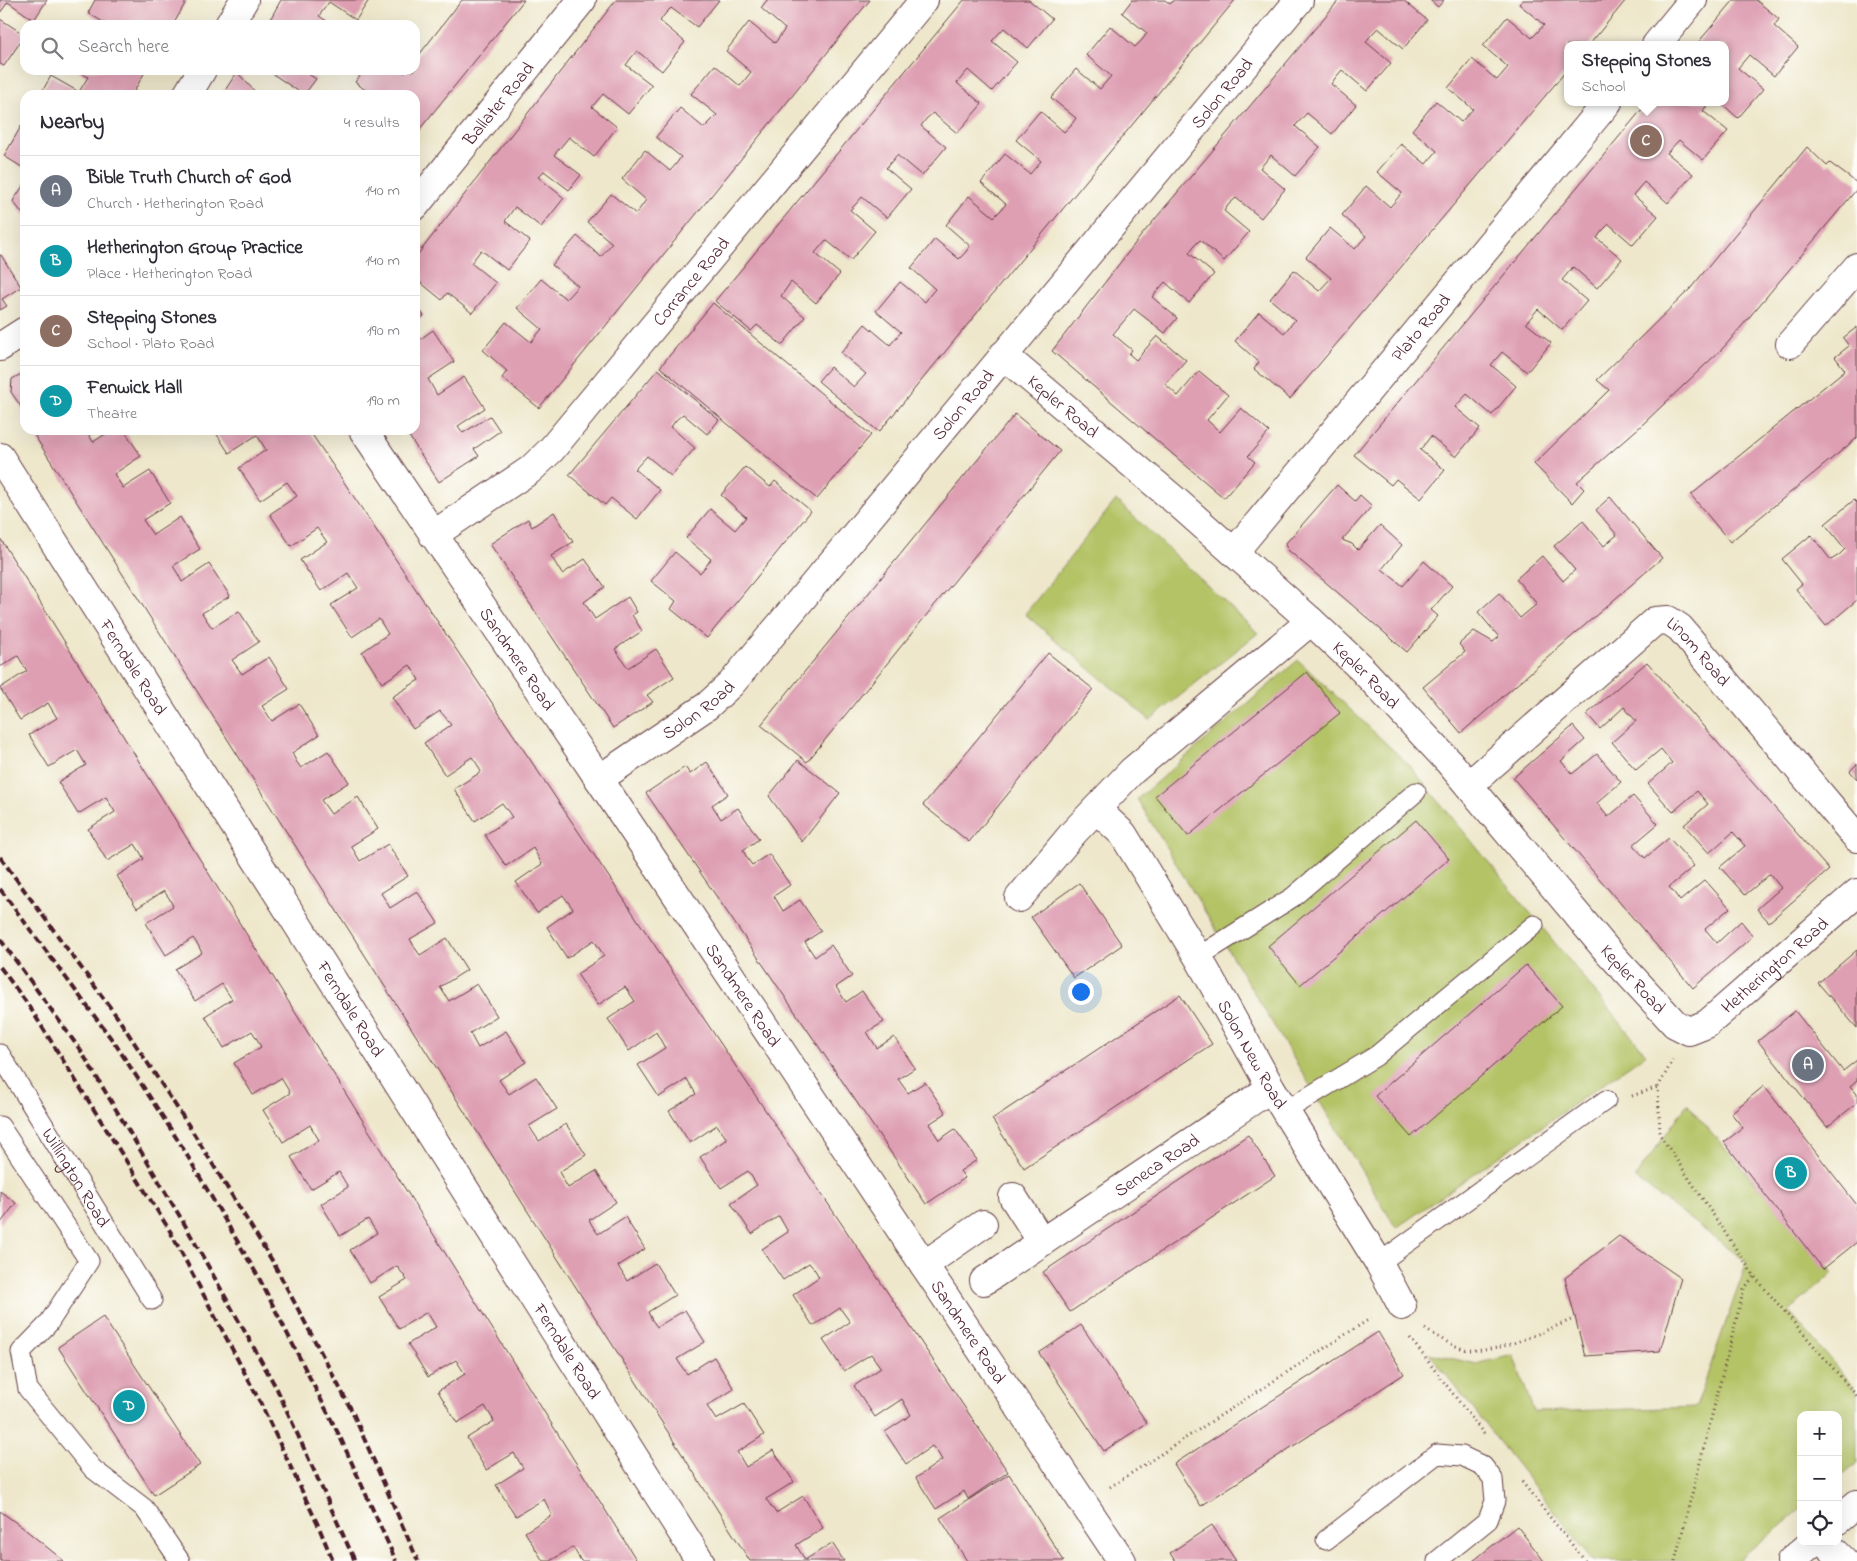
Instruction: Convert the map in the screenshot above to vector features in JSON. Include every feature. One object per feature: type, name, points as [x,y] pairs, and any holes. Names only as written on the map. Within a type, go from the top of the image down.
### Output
[{"type":"street","points":[[232,20],[244,0]]},
{"type":"street","name":"Ballater Road","points":[[420,200],[582,0]]},
{"type":"street","name":"Corrance Road","points":[[433,535],[530,470],[551,450],[924,0]]},
{"type":"street","name":"Solon Road","points":[[599,779],[707,706],[731,684],[1299,0]]},
{"type":"street","points":[[1659,41],[1693,0]]},
{"type":"street","points":[[190,90],[199,75]]},
{"type":"street","name":"Plato Road","points":[[1234,552],[1605,106]]},
{"type":"street","points":[[1790,344],[1857,267]]},
{"type":"street","points":[[0,347],[20,334]]},
{"type":"street","name":"Kepler Road","points":[[1003,356],[1128,459],[1234,552],[1311,621],[1375,683],[1469,785],[1605,948],[1675,1024],[1689,1031]]},
{"type":"street","name":"Sandmere Road","points":[[366,435],[1122,1561]]},
{"type":"street","name":"Ferndale Road","points":[[0,457],[700,1561]]},
{"type":"street","name":"Linom Road","points":[[1469,785],[1655,621],[1668,620],[1680,628],[1857,838]]},
{"type":"street","points":[[1019,898],[1074,832],[1132,771],[1311,621]]},
{"type":"street","name":"Solon New Road","points":[[1096,809],[1123,834],[1198,957],[1271,1088],[1379,1264],[1402,1306]]},
{"type":"street","name":"Hetherington Road","points":[[1689,1031],[1706,1024],[1857,892]]},
{"type":"street","name":"Seneca Road","points":[[984,1281],[1271,1088]]},
{"type":"street","points":[[1013,1197],[1042,1242]]},
{"type":"street","points":[[924,1265],[982,1224]]},
{"type":"street","points":[[1842,1517],[1857,1504]]},
{"type":"street","points":[[1791,1561],[1808,1546]]},
{"type":"street","points":[[1829,1546],[1844,1561]]},
{"type":"lane","points":[[1198,957],[1293,896],[1416,792]]},
{"type":"lane","points":[[1285,1111],[1376,1056],[1534,925]]},
{"type":"lane","name":"Willington Road","points":[[0,1054],[152,1300]]},
{"type":"lane","points":[[1379,1264],[1606,1100]]},
{"type":"lane","points":[[0,1126],[89,1262],[48,1324],[21,1352],[28,1388],[93,1469],[144,1508],[180,1561]]},
{"type":"lane","points":[[1326,1540],[1437,1454],[1462,1456],[1483,1466],[1493,1479],[1495,1501],[1488,1520],[1437,1561]]},
{"type":"path","points":[[1689,1031],[1658,1087],[1660,1135],[1754,1276],[1857,1396]]},
{"type":"path","points":[[1675,1561],[1744,1289],[1754,1276]]},
{"type":"path","points":[[1084,1503],[1373,1316],[1402,1306],[1416,1322],[1435,1336],[1468,1350],[1490,1350],[1571,1320]]},
{"type":"green space","points":[[1116,500],[1258,633],[1150,720],[1025,614]]},
{"type":"green space","points":[[1298,660],[1409,765],[1646,1054],[1396,1228],[1137,799]]},
{"type":"green space","points":[[1687,1104],[1833,1273],[1789,1311],[1857,1391],[1857,1463],[1842,1475],[1842,1411],[1797,1411],[1797,1512],[1738,1561],[1593,1561],[1429,1353],[1476,1364],[1513,1355],[1534,1412],[1696,1407],[1747,1262],[1635,1178]]},
{"type":"building","points":[[0,0],[47,0],[34,20],[8,2],[0,13]]},
{"type":"building","points":[[95,0],[187,0],[176,20],[100,20],[88,13]]},
{"type":"building","points":[[281,0],[369,0],[356,20],[329,2],[319,16],[325,20],[270,20]]},
{"type":"building","points":[[462,0],[524,0],[420,129],[420,90],[365,90],[355,82],[361,75],[420,75],[420,54]]},
{"type":"building","points":[[616,0],[719,0],[697,27],[671,8],[665,14],[660,21],[685,42],[662,71],[637,51],[631,58],[626,65],[652,85],[628,114],[603,94],[592,107],[617,127],[594,157],[569,137],[554,155],[581,175],[569,190],[544,171],[538,177],[564,198],[541,227],[515,207],[505,221],[530,241],[507,270],[481,250],[471,263],[496,283],[472,313],[447,293],[442,300],[420,282],[420,252]]},
{"type":"building","points":[[767,0],[870,0],[539,408],[502,378],[507,371],[483,350],[506,322],[531,342],[542,329],[517,308],[541,279],[566,299],[578,286],[552,265],[577,236],[601,257],[612,243],[587,222],[611,194],[636,214],[646,200],[622,179],[645,150],[670,171],[676,164],[681,157],[656,137],[680,108],[704,128],[717,115],[691,94],[715,65],[740,86],[751,72],[726,51],[749,22],[775,43],[785,29],[761,8]]},
{"type":"building","points":[[964,0],[1029,0],[1052,19],[1028,48],[1004,28],[992,41],[1017,62],[992,91],[968,70],[957,83],[982,104],[957,133],[933,113],[926,119],[921,126],[946,147],[922,176],[897,155],[886,168],[911,189],[887,218],[862,197],[850,210],[875,231],[851,260],[826,240],[815,253],[840,274],[816,303],[791,282],[781,296],[805,317],[782,345],[757,325],[751,331],[715,301]]},
{"type":"building","points":[[1132,0],[1165,0],[1170,4],[1174,0],[1235,0],[879,432],[818,381],[830,367],[854,387],[866,374],[841,353],[865,324],[890,345],[901,332],[876,311],[900,282],[925,302],[935,289],[911,268],[935,239],[959,259],[965,253],[970,246],[946,225],[969,196],[994,217],[1006,204],[981,183],[1005,154],[1030,174],[1041,161],[1016,140],[1040,111],[1064,132],[1071,125],[1076,118],[1051,98],[1076,69],[1100,89],[1111,76],[1086,55],[1110,26],[1135,47],[1142,40],[1147,33],[1122,13]]},
{"type":"building","points":[[1339,0],[1403,0],[1427,20],[1403,49],[1378,28],[1371,35],[1366,42],[1391,63],[1367,91],[1342,70],[1336,77],[1331,84],[1356,105],[1332,134],[1307,113],[1295,126],[1320,147],[1295,176],[1271,155],[1260,168],[1285,189],[1261,218],[1236,198],[1229,204],[1224,211],[1249,232],[1224,261],[1200,240],[1194,246],[1189,253],[1214,274],[1189,303],[1165,282],[1152,297],[1177,318],[1165,333],[1134,309],[1113,334],[1132,350],[1129,354],[1136,360],[1157,336],[1186,360],[1165,384],[1178,396],[1199,371],[1228,395],[1207,420],[1220,432],[1241,408],[1269,432],[1248,456],[1255,462],[1224,498],[1052,351],[1140,237]]},
{"type":"building","points":[[1430,0],[1444,0],[1438,7]]},
{"type":"building","points":[[1523,0],[1626,0],[1592,41],[1564,41],[1564,74],[1290,399],[1254,369],[1259,362],[1235,341],[1259,312],[1284,333],[1295,320],[1270,299],[1294,270],[1319,291],[1331,278],[1306,257],[1330,228],[1355,249],[1366,236],[1342,215],[1366,186],[1390,207],[1402,193],[1377,172],[1401,144],[1426,164],[1437,151],[1412,130],[1436,101],[1461,122],[1473,109],[1448,88],[1472,59],[1497,80],[1508,67],[1483,46],[1507,17],[1532,38],[1544,25],[1519,4]]},
{"type":"building","points":[[1734,0],[1756,0],[1779,19],[1774,26],[1798,47],[1774,76],[1749,55],[1738,68],[1763,89],[1738,118],[1724,106],[1729,106],[1729,41],[1699,41]]},
{"type":"building","points":[[0,19],[20,32],[20,42],[4,66],[0,64]]},
{"type":"building","points":[[85,75],[143,75],[135,90],[80,90],[88,77]]},
{"type":"building","points":[[235,75],[240,75],[253,90],[225,90]]},
{"type":"building","points":[[274,75],[310,75],[316,79],[308,90],[297,90]]},
{"type":"building","points":[[51,76],[76,90],[43,90]]},
{"type":"building","points":[[1645,106],[1706,106],[1703,111],[1728,131],[1703,160],[1679,140],[1667,153],[1693,174],[1668,203],[1644,182],[1638,189],[1633,195],[1658,216],[1633,245],[1609,224],[1602,231],[1597,238],[1622,259],[1597,288],[1573,267],[1562,280],[1587,301],[1562,330],[1538,309],[1526,323],[1551,343],[1527,372],[1502,352],[1491,365],[1516,386],[1492,415],[1467,394],[1455,407],[1480,428],[1456,457],[1431,436],[1420,450],[1445,470],[1421,499],[1396,479],[1391,485],[1354,455]]},
{"type":"building","points":[[20,128],[20,166],[4,156]]},
{"type":"building","points":[[1807,147],[1827,166],[1830,163],[1857,183],[1857,189],[1725,346],[1643,424],[1577,482],[1584,489],[1572,503],[1534,464],[1609,390],[1597,380],[1690,289]]},
{"type":"building","points":[[20,190],[20,210],[13,201]]},
{"type":"building","points":[[1,255],[20,288],[2,299],[7,306],[0,310]]},
{"type":"building","points":[[713,303],[871,435],[817,499],[660,367]]},
{"type":"building","points":[[420,310],[424,316],[420,319]]},
{"type":"building","points":[[1857,327],[1857,438],[1730,542],[1691,495],[1845,370],[1835,357],[1849,346],[1843,338]]},
{"type":"building","points":[[433,330],[454,362],[428,379],[437,395],[464,377],[485,408],[458,426],[463,433],[490,416],[500,431],[474,449],[479,456],[439,482],[408,435],[420,435],[420,339]]},
{"type":"building","points":[[658,369],[719,420],[707,434],[683,414],[676,420],[671,427],[695,448],[671,476],[647,456],[635,469],[660,490],[637,519],[611,498],[605,505],[569,475]]},
{"type":"building","points":[[20,375],[20,405],[11,392],[12,379]]},
{"type":"building","points":[[1015,414],[1060,451],[807,762],[761,725]]},
{"type":"building","points":[[34,435],[89,435],[93,442],[104,435],[127,435],[141,456],[114,474],[123,488],[150,471],[170,503],[143,520],[153,535],[180,517],[200,549],[173,566],[182,582],[209,564],[230,596],[202,613],[212,628],[239,611],[259,642],[232,660],[242,674],[269,657],[289,689],[262,706],[272,721],[299,704],[319,735],[292,753],[296,761],[301,768],[328,751],[349,782],[321,800],[331,814],[358,797],[378,829],[351,846],[360,861],[388,844],[408,876],[381,893],[390,908],[417,891],[438,923],[410,939],[415,948],[420,955],[447,938],[467,970],[440,987],[449,1001],[477,984],[497,1016],[470,1033],[478,1048],[506,1031],[526,1062],[499,1080],[509,1094],[536,1077],[557,1109],[529,1126],[539,1141],[566,1124],[586,1155],[559,1172],[568,1188],[596,1171],[616,1202],[589,1220],[593,1227],[598,1234],[625,1217],[645,1249],[618,1266],[627,1281],[655,1263],[675,1295],[648,1312],[652,1320],[657,1327],[685,1310],[705,1342],[677,1359],[682,1367],[687,1374],[714,1357],[734,1389],[707,1406],[716,1420],[744,1404],[764,1435],[737,1452],[746,1467],[773,1450],[794,1482],[766,1499],[776,1513],[803,1496],[823,1528],[796,1545],[805,1560],[832,1543],[844,1561],[750,1561]]},
{"type":"building","points":[[217,435],[257,435],[229,453]]},
{"type":"building","points":[[257,435],[312,435],[1008,1472],[968,1499],[964,1491],[936,1509],[916,1478],[942,1460],[938,1453],[932,1446],[906,1464],[885,1432],[911,1415],[902,1399],[875,1417],[854,1386],[881,1368],[871,1354],[844,1371],[823,1340],[850,1322],[840,1308],[813,1326],[793,1295],[819,1277],[815,1270],[809,1263],[783,1280],[762,1249],[788,1232],[779,1216],[752,1234],[731,1203],[757,1185],[748,1171],[721,1188],[700,1157],[727,1139],[717,1125],[690,1143],[669,1111],[696,1094],[687,1079],[659,1097],[638,1065],[665,1048],[656,1032],[629,1051],[608,1019],[635,1001],[625,987],[598,1005],[577,974],[604,956],[594,940],[567,958],[547,927],[573,909],[563,895],[537,913],[516,882],[542,864],[533,848],[506,866],[485,835],[512,817],[502,803],[475,821],[454,789],[481,772],[477,764],[472,757],[445,775],[424,743],[451,725],[440,711],[413,729],[392,697],[419,680],[410,665],[382,683],[362,652],[388,634],[379,619],[352,637],[331,605],[358,588],[348,573],[321,591],[300,560],[327,542],[317,528],[291,546],[270,514],[297,496],[287,482],[260,500],[239,468],[266,450]]},
{"type":"building","points":[[745,467],[770,487],[775,481],[811,511],[707,638],[671,609],[676,601],[651,581],[675,552],[700,573],[706,566],[711,559],[686,538],[710,509],[735,530],[746,517],[721,495]]},
{"type":"building","points":[[1337,485],[1355,501],[1360,495],[1372,506],[1342,540],[1352,544],[1358,550],[1380,525],[1402,545],[1382,569],[1403,586],[1424,561],[1452,586],[1431,610],[1438,616],[1407,652],[1288,550],[1286,543]]},
{"type":"building","points":[[1610,497],[1662,558],[1461,733],[1423,687],[1465,652],[1459,644],[1474,631],[1493,642],[1499,637],[1478,612],[1499,593],[1520,618],[1537,604],[1516,579],[1542,556],[1563,581],[1575,570],[1554,546],[1583,521],[1604,546],[1617,535],[1596,510]]},
{"type":"building","points":[[1854,500],[1857,503],[1857,600],[1826,626],[1796,589],[1802,584],[1782,559],[1811,535],[1831,560],[1839,555],[1845,549],[1825,524]]},
{"type":"building","points":[[554,512],[573,542],[551,556],[562,574],[585,559],[605,587],[584,602],[595,619],[628,597],[637,612],[632,615],[642,631],[615,649],[628,668],[656,649],[674,677],[647,695],[653,702],[613,728],[490,544],[528,519],[532,527]]},
{"type":"building","points":[[0,538],[637,1561],[581,1561],[573,1547],[550,1561],[543,1561],[525,1532],[552,1515],[544,1499],[516,1516],[506,1501],[496,1485],[523,1468],[514,1453],[486,1470],[467,1438],[494,1421],[485,1406],[457,1423],[438,1391],[465,1374],[456,1360],[428,1377],[408,1344],[436,1327],[427,1312],[399,1329],[379,1297],[407,1280],[397,1266],[370,1283],[350,1250],[377,1233],[368,1219],[340,1236],[321,1204],[348,1187],[339,1172],[311,1189],[291,1157],[319,1140],[310,1125],[283,1142],[263,1110],[290,1093],[286,1086],[281,1078],[253,1095],[234,1063],[261,1047],[257,1039],[252,1031],[224,1048],[205,1016],[232,999],[222,984],[195,1001],[175,969],[202,953],[198,945],[193,938],[166,955],[146,923],[173,906],[169,898],[164,891],[137,908],[117,876],[144,859],[140,852],[135,844],[107,861],[88,829],[115,812],[106,797],[78,814],[58,782],[86,765],[77,750],[49,767],[29,735],[57,718],[48,703],[20,720],[0,688],[27,671],[18,656],[0,667]]},
{"type":"building","points":[[1048,653],[1093,689],[969,842],[923,805]]},
{"type":"building","points":[[1647,662],[1829,870],[1769,922],[1757,909],[1781,888],[1770,874],[1745,895],[1720,867],[1745,846],[1733,832],[1709,853],[1684,825],[1708,804],[1697,791],[1673,812],[1648,784],[1672,763],[1661,749],[1636,770],[1612,742],[1636,721],[1624,707],[1600,729],[1587,714]]},
{"type":"building","points":[[1307,672],[1340,713],[1188,836],[1155,796]]},
{"type":"building","points":[[1573,726],[1585,740],[1561,761],[1572,774],[1597,754],[1621,782],[1597,803],[1608,817],[1633,796],[1658,824],[1633,845],[1645,858],[1669,838],[1694,866],[1669,887],[1680,901],[1705,880],[1730,908],[1705,929],[1717,943],[1741,921],[1753,936],[1693,988],[1513,778]]},
{"type":"building","points":[[798,760],[840,793],[802,842],[769,796]]},
{"type":"building","points":[[707,762],[728,794],[712,805],[721,819],[738,808],[759,839],[743,850],[747,858],[752,865],[769,854],[790,885],[774,896],[783,911],[800,900],[821,931],[805,942],[815,957],[831,945],[852,976],[836,987],[846,1002],[862,991],[884,1022],[867,1032],[877,1048],[894,1037],[915,1068],[898,1079],[908,1093],[925,1082],[946,1113],[929,1124],[939,1140],[955,1129],[977,1160],[960,1171],[965,1178],[926,1204],[646,793],[685,767],[690,774]]},
{"type":"building","points":[[1857,764],[1857,779],[1850,771]]},
{"type":"building","points":[[1416,820],[1449,859],[1300,985],[1268,946]]},
{"type":"building","points":[[1079,883],[1122,945],[1074,978],[1031,917]]},
{"type":"building","points":[[1857,950],[1857,1028],[1818,983]]},
{"type":"building","points":[[1526,965],[1562,1006],[1411,1137],[1375,1096]]},
{"type":"building","points":[[1180,995],[1212,1044],[1024,1168],[992,1119]]},
{"type":"building","points":[[1795,1011],[1843,1071],[1857,1060],[1857,1080],[1850,1086],[1857,1094],[1857,1103],[1827,1127],[1758,1041]]},
{"type":"building","points":[[1764,1086],[1857,1205],[1857,1242],[1823,1269],[1724,1142],[1743,1128],[1731,1113]]},
{"type":"building","points":[[1248,1135],[1275,1176],[1070,1312],[1043,1272]]},
{"type":"building","points":[[0,1191],[16,1203],[0,1224]]},
{"type":"building","points":[[1619,1236],[1681,1278],[1660,1351],[1585,1356],[1565,1278]]},
{"type":"building","points":[[103,1317],[200,1465],[154,1495],[58,1347]]},
{"type":"building","points":[[1081,1325],[1147,1423],[1104,1451],[1039,1353]]},
{"type":"building","points":[[1378,1332],[1404,1374],[1201,1506],[1174,1464]]},
{"type":"building","points":[[1009,1474],[1064,1561],[967,1561],[940,1518]]},
{"type":"building","points":[[0,1511],[22,1527],[64,1561],[0,1561]]},
{"type":"building","points":[[1212,1525],[1236,1561],[1175,1561],[1170,1553]]},
{"type":"building","points":[[1517,1526],[1544,1561],[1473,1561]]},
{"type":"railway","points":[[0,857],[118,1018],[191,1129],[273,1262],[352,1411],[418,1561]]},
{"type":"railway","points":[[0,889],[116,1045],[181,1145],[259,1278],[341,1439],[396,1561]]},
{"type":"railway","points":[[0,939],[81,1051],[185,1225],[277,1389],[355,1561]]},
{"type":"railway","points":[[0,967],[29,1006],[170,1231],[260,1402],[333,1561]]},
{"type":"place","name":"Stepping Stones","points":[[1646,141]]},
{"type":"place","name":"Bible Truth Church of God","points":[[1808,1065]]},
{"type":"place","name":"Hetherington Group Practice","points":[[1791,1173]]},
{"type":"place","name":"Fenwick Hall","points":[[129,1406]]}]
